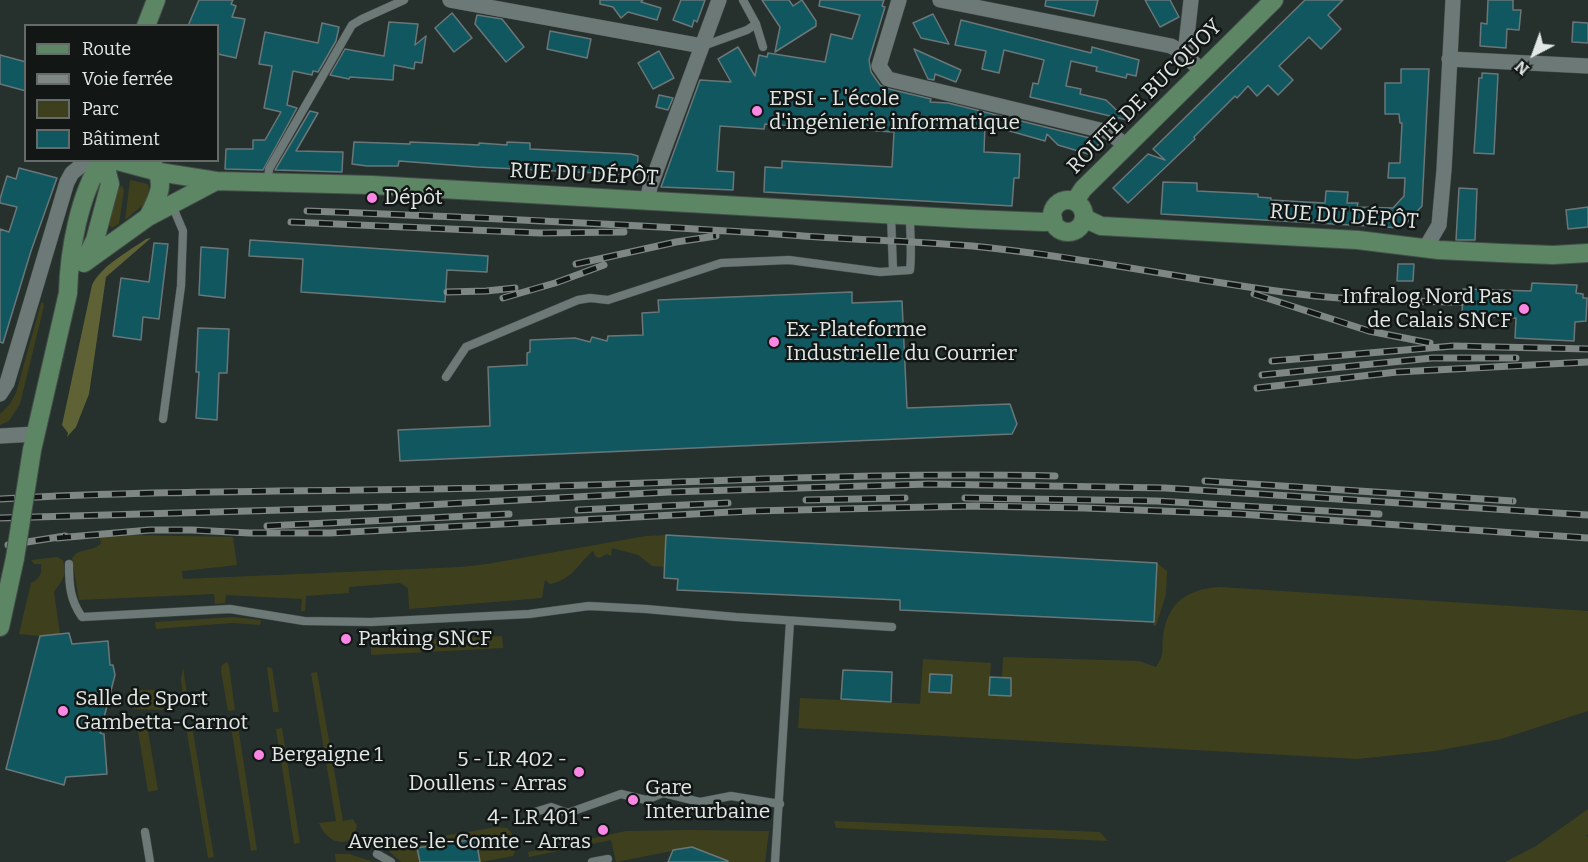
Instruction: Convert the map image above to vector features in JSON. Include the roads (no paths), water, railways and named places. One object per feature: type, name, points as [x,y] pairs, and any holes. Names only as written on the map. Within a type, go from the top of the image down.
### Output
[{"type":"main road","points":[[147,24],[156,0]]},
{"type":"main road","name":"ROUTE DE BUCQUOY","points":[[1075,201],[1083,189],[1274,0]]},
{"type":"main road","points":[[0,627],[3,599],[15,558],[34,442],[68,293],[68,274],[76,231],[91,177],[102,162]]},
{"type":"main road","points":[[68,293],[95,240],[110,184],[104,162]]},
{"type":"main road","name":"RUE DU DÉPÔT","points":[[128,162],[155,166],[216,181],[372,185],[647,202],[1045,222],[1053,219]]},
{"type":"main road","points":[[148,217],[157,200],[161,185],[155,166]]},
{"type":"main road","points":[[84,262],[148,217],[216,181]]},
{"type":"main road","points":[[1066,200],[1075,201],[1082,208],[1084,218],[1080,226],[1072,231],[1058,228],[1053,219],[1053,210],[1058,203],[1066,200]]},
{"type":"main road","name":"RUE DU DÉPÔT","points":[[1084,218],[1101,226],[1358,240],[1426,247]]},
{"type":"main road","points":[[1426,247],[1553,255],[1588,253]]},
{"type":"street","points":[[450,0],[702,46]]},
{"type":"street","points":[[647,202],[650,187],[719,0]]},
{"type":"street","points":[[899,0],[879,66],[888,79],[1108,132],[1127,147]]},
{"type":"street","points":[[940,0],[1171,46],[1185,54],[1202,72]]},
{"type":"street","points":[[1185,54],[1191,0]]},
{"type":"street","name":"RUE DU DÉPÔT","points":[[1426,247],[1439,225],[1453,0]]},
{"type":"street","points":[[1449,59],[1588,66]]},
{"type":"street","points":[[1,393],[21,339],[67,182],[72,173],[86,162]]},
{"type":"street","points":[[0,436],[34,442]]},
{"type":"lane","points":[[268,183],[269,169],[352,26],[404,0]]},
{"type":"lane","points":[[743,0],[756,24],[763,47]]},
{"type":"lane","points":[[702,46],[747,30],[756,24]]},
{"type":"lane","points":[[163,419],[181,286],[183,231],[172,205]]},
{"type":"lane","points":[[891,213],[893,270]]},
{"type":"lane","points":[[446,377],[466,347],[568,305],[590,298],[608,300],[721,263],[789,260],[880,272],[910,270],[912,251],[909,242],[910,215]]},
{"type":"lane","points":[[69,564],[69,580],[74,605],[82,617],[230,609],[304,621],[371,622],[529,614],[589,606],[892,627]]},
{"type":"lane","points":[[776,862],[789,621]]},
{"type":"lane","points":[[536,812],[551,807],[568,813],[621,794],[646,800],[663,793],[700,802],[731,796],[780,804]]},
{"type":"lane","points":[[145,832],[150,862]]},
{"type":"lane","points":[[377,854],[391,862]]},
{"type":"lane","points":[[592,862],[608,859]]},
{"type":"railway","points":[[307,211],[609,224],[958,245],[1062,257],[1299,294],[1401,301],[1462,302]]},
{"type":"railway","points":[[291,222],[540,233],[624,232]]},
{"type":"railway","points":[[576,264],[676,242],[716,236]]},
{"type":"railway","points":[[503,298],[555,283],[604,265]]},
{"type":"railway","points":[[447,292],[515,288]]},
{"type":"railway","points":[[1254,294],[1369,331],[1430,343]]},
{"type":"railway","points":[[1272,361],[1453,346],[1588,349]]},
{"type":"railway","points":[[1262,375],[1432,358],[1516,358]]},
{"type":"railway","points":[[1257,388],[1397,372],[1588,362]]},
{"type":"railway","points":[[0,499],[133,494],[530,487],[858,476],[1055,476]]},
{"type":"railway","points":[[1205,481],[1513,501]]},
{"type":"railway","points":[[0,518],[389,507],[669,492],[929,484],[1165,488],[1588,515]]},
{"type":"railway","points":[[806,500],[905,498]]},
{"type":"railway","points":[[965,498],[1157,501],[1379,514]]},
{"type":"railway","points":[[578,510],[728,503]]},
{"type":"railway","points":[[57,538],[150,530],[330,533],[751,511],[975,506],[1239,514],[1588,538]]},
{"type":"railway","points":[[267,526],[509,514]]},
{"type":"railway","points":[[8,545],[65,536]]},
{"type":"place","name":"EPSI - L'école d'ingénierie informatique","points":[[757,111]]},
{"type":"place","name":"Dépôt","points":[[372,198]]},
{"type":"place","name":"Infralog Nord Pas de Calais SNCF","points":[[1524,309]]},
{"type":"place","name":"Ex-Plateforme Industrielle du Courrier","points":[[774,342]]},
{"type":"place","name":"Parking SNCF","points":[[346,639]]},
{"type":"place","name":"Salle de Sport Gambetta-Carnot","points":[[63,711]]},
{"type":"place","name":"Bergaigne 1","points":[[259,755]]},
{"type":"place","name":"5 - LR 402 - Doullens - Arras","points":[[579,772]]},
{"type":"place","name":"Gare Interurbaine","points":[[633,800]]},
{"type":"place","name":"4- LR 401 - Avenes-le-Comte - Arras","points":[[603,830]]}]
